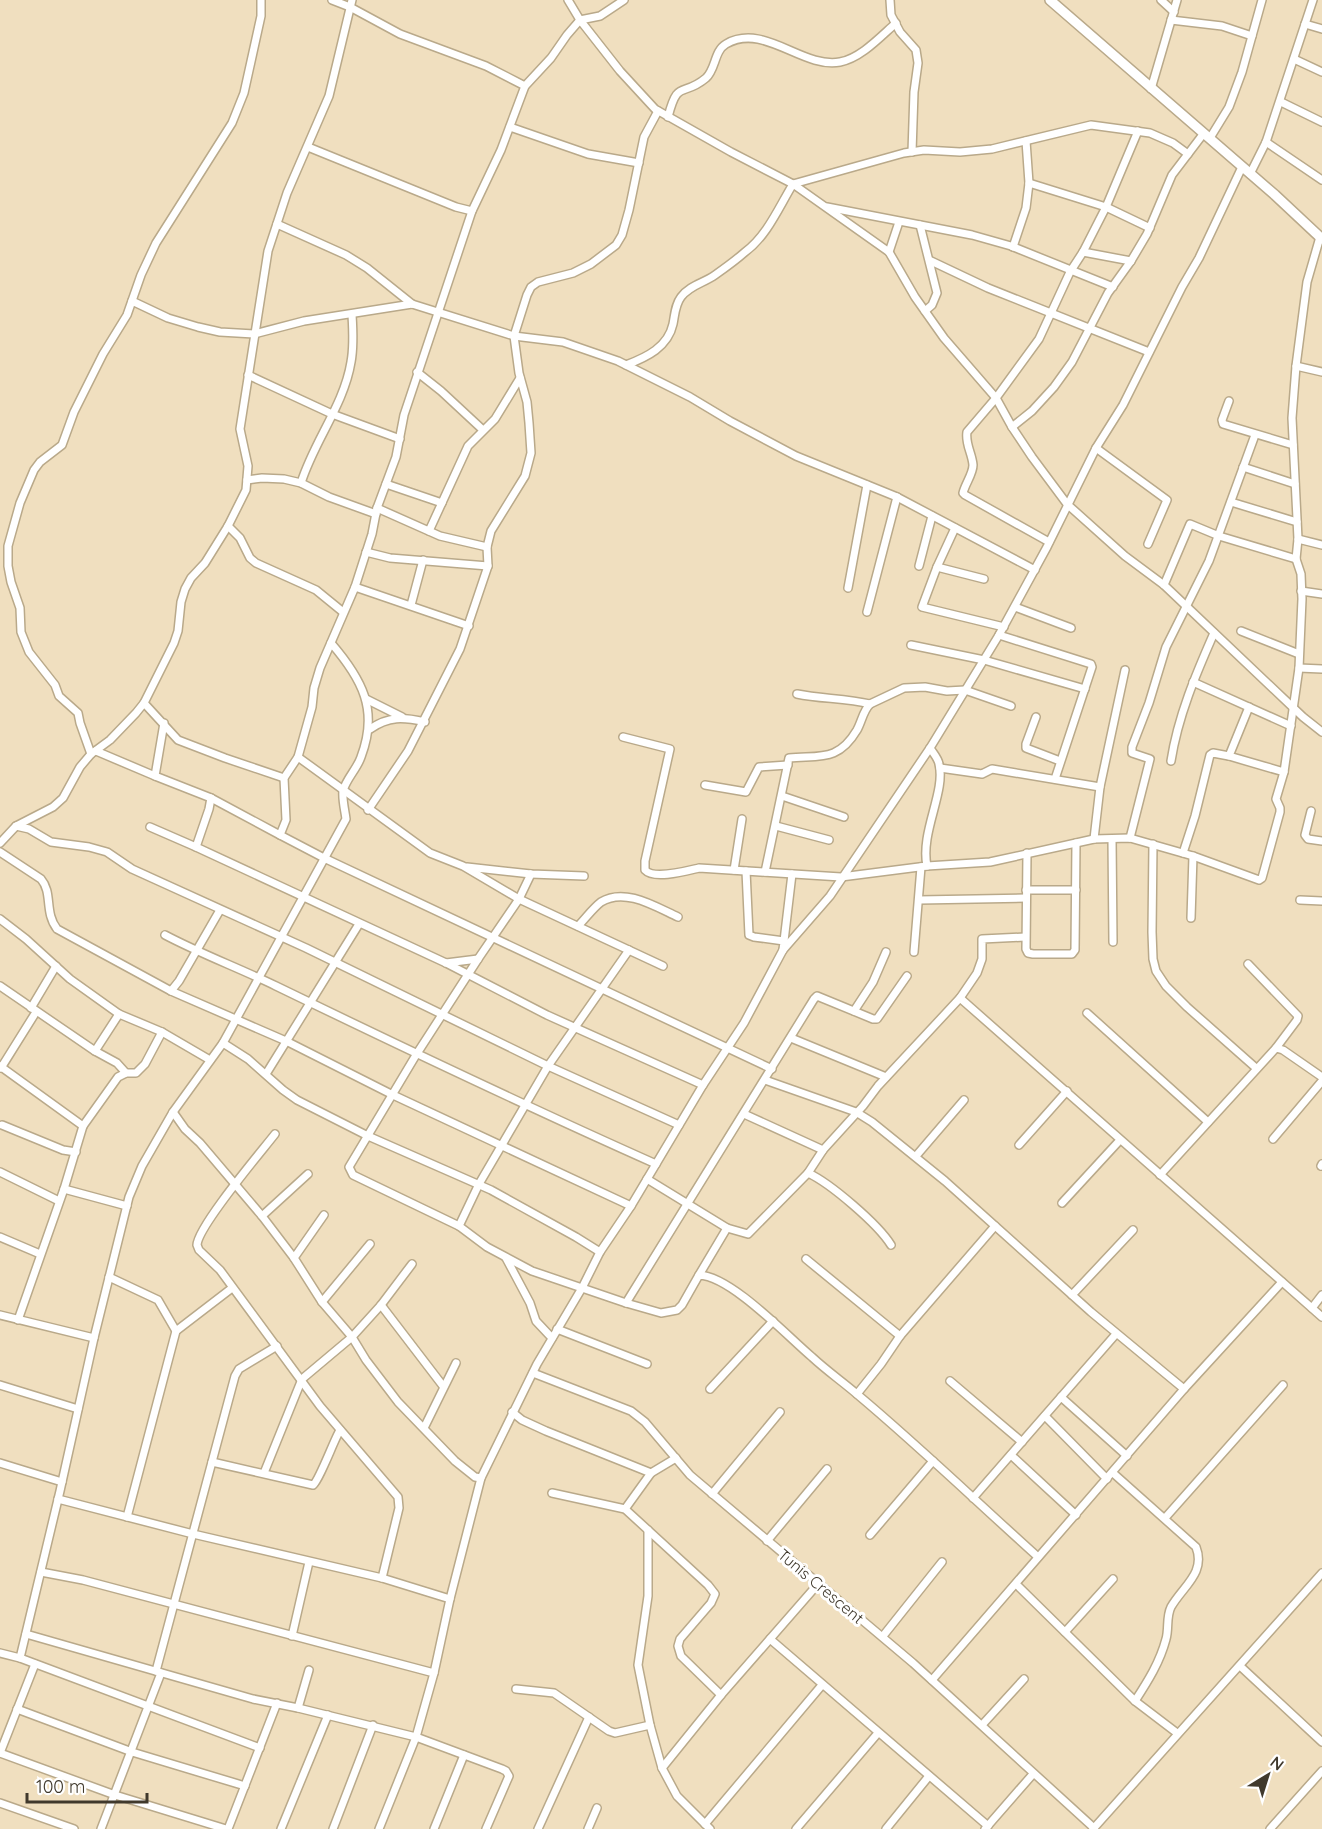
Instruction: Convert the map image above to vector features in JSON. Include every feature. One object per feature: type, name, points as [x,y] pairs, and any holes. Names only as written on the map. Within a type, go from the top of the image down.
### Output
[{"type":"street","points":[[261,0],[261,16],[244,93],[232,123],[156,243],[141,275],[127,315],[103,354],[62,445],[40,462],[34,470],[20,503],[8,546],[8,566],[20,608],[21,632],[29,652],[55,685],[59,696],[78,713],[80,723],[94,752],[211,798],[324,858],[772,1070]]},
{"type":"street","points":[[332,0],[351,3],[400,34],[486,66],[525,86]]},
{"type":"street","points":[[568,0],[580,20],[620,71],[658,111],[793,184],[889,252],[897,268],[944,338],[996,398],[1012,428],[1067,504],[1125,556],[1164,585],[1322,732]]},
{"type":"street","points":[[280,835],[286,820],[284,778],[298,757],[320,668],[355,587],[376,511],[396,457],[404,415],[417,372],[472,211],[501,150],[525,86],[551,58],[580,20],[600,16],[624,0]]},
{"type":"street","points":[[890,0],[891,15],[916,50],[918,63],[914,92],[912,152]]},
{"type":"street","points":[[1161,0],[1174,12]]},
{"type":"street","points":[[1151,89],[1177,0]]},
{"type":"street","points":[[1012,428],[1032,411],[1054,387],[1072,362],[1113,287],[1150,228],[1172,175],[1229,107],[1262,0]]},
{"type":"street","points":[[1250,174],[1266,142],[1281,102],[1313,0]]},
{"type":"street","points":[[623,737],[670,748],[645,870],[653,875],[685,872],[699,868],[841,877],[924,866],[990,862],[1094,839],[1130,838],[1193,856],[1258,880],[1262,878],[1280,812],[1276,800],[1284,772],[1299,668],[1301,574],[1296,559],[1298,539],[1292,418],[1307,282],[1321,238],[1053,1]]},
{"type":"street","points":[[0,843],[16,826],[58,803],[94,752],[144,703],[174,643],[185,589],[191,578],[205,563],[228,526],[246,490],[248,466],[240,429],[268,251],[287,193],[329,96],[351,3]]},
{"type":"street","points":[[1171,20],[1222,26],[1252,36]]},
{"type":"street","points":[[668,117],[676,93],[699,83],[708,76],[718,52],[723,45],[730,42],[741,39],[763,40],[823,63],[841,62],[856,55],[896,23]]},
{"type":"street","points":[[1305,24],[1322,29]]},
{"type":"street","points":[[1294,58],[1322,72]]},
{"type":"street","points":[[1281,102],[1322,122]]},
{"type":"street","points":[[368,810],[399,766],[424,722],[460,649],[488,566],[487,547],[491,531],[525,476],[531,453],[527,402],[520,378],[514,336],[519,315],[531,287],[538,282],[573,273],[591,264],[616,245],[622,235],[629,210],[644,137],[658,111]]},
{"type":"street","points":[[626,365],[646,357],[668,337],[675,309],[680,298],[688,290],[699,282],[714,276],[747,252],[759,239],[793,184],[912,152],[992,149],[1091,125],[1150,133],[1173,143],[1188,154]]},
{"type":"street","points":[[510,127],[588,154],[639,163]]},
{"type":"street","points":[[1049,542],[963,493],[973,468],[965,439],[967,432],[996,398],[1039,339],[1070,272],[1106,207],[1138,131]]},
{"type":"street","points":[[1013,247],[1026,208],[1029,183],[1026,141]]},
{"type":"street","points":[[1266,142],[1322,180]]},
{"type":"street","points":[[308,147],[456,207],[472,211]]},
{"type":"street","points":[[379,1829],[416,1737],[434,1673],[481,1478],[511,1415],[600,1252],[744,1023],[783,950],[830,896],[930,748],[1004,627],[1096,448],[1123,405],[1215,226],[1242,167]]},
{"type":"street","points":[[1029,183],[1106,207],[1150,228]]},
{"type":"street","points":[[827,207],[838,207],[899,222],[972,235],[1013,247],[1070,272],[1113,287]]},
{"type":"street","points":[[889,252],[899,222]]},
{"type":"street","points":[[276,224],[346,255],[367,268],[412,304],[514,336],[563,342],[626,365],[690,397],[796,456],[897,497],[1035,570]]},
{"type":"street","points":[[920,225],[931,261],[937,293],[933,305],[925,311]]},
{"type":"street","points":[[1083,252],[1131,261]]},
{"type":"street","points":[[931,261],[988,288],[1149,352]]},
{"type":"street","points":[[132,301],[168,318],[198,327],[220,332],[254,334],[304,321],[412,304]]},
{"type":"street","points":[[302,483],[313,452],[344,389],[354,344],[352,315]]},
{"type":"street","points":[[1296,366],[1322,372]]},
{"type":"street","points":[[417,372],[483,430]]},
{"type":"street","points":[[248,375],[332,414],[400,439]]},
{"type":"street","points":[[429,531],[468,446],[495,419],[520,378]]},
{"type":"street","points":[[1229,401],[1222,420],[1223,424],[1293,445]]},
{"type":"street","points":[[1130,838],[1150,759],[1131,751],[1166,647],[1209,561],[1255,435]]},
{"type":"street","points":[[1096,448],[1167,500],[1148,544]]},
{"type":"street","points":[[1243,467],[1295,484]]},
{"type":"street","points":[[247,480],[284,479],[302,483],[329,497],[376,511],[440,536],[487,547]]},
{"type":"street","points":[[386,484],[442,503]]},
{"type":"street","points":[[848,588],[867,485]]},
{"type":"street","points":[[867,612],[897,497]]},
{"type":"street","points":[[1231,502],[1297,522]]},
{"type":"street","points":[[919,566],[932,516]]},
{"type":"street","points":[[1164,585],[1190,524],[1219,536],[1296,559]]},
{"type":"street","points":[[228,526],[240,538],[250,558],[256,563],[316,590],[343,612]]},
{"type":"street","points":[[955,528],[922,607],[1004,627]]},
{"type":"street","points":[[1298,539],[1322,545]]},
{"type":"street","points":[[366,552],[390,558],[488,566]]},
{"type":"street","points":[[411,605],[423,560]]},
{"type":"street","points":[[937,567],[984,579]]},
{"type":"street","points":[[355,587],[469,626]]},
{"type":"street","points":[[1301,591],[1322,594]]},
{"type":"street","points":[[1015,607],[1071,628]]},
{"type":"street","points":[[1241,631],[1299,654]]},
{"type":"street","points":[[1171,761],[1175,735],[1193,682],[1214,633]]},
{"type":"street","points":[[999,635],[1091,663],[1092,667],[1085,690],[1055,779]]},
{"type":"street","points":[[20,1658],[109,1277],[127,1206],[142,1166],[173,1112],[220,1047],[346,819],[343,791],[360,759],[370,729],[369,714],[366,699],[345,660],[331,643]]},
{"type":"street","points":[[911,645],[984,660],[1085,690]]},
{"type":"street","points":[[1299,668],[1322,669]]},
{"type":"street","points":[[1094,839],[1100,787],[1125,670]]},
{"type":"street","points":[[1193,682],[1291,726]]},
{"type":"street","points":[[765,873],[789,758],[819,758],[832,754],[844,746],[858,729],[865,708],[904,688],[965,690],[1011,706]]},
{"type":"street","points":[[797,694],[836,700],[856,700],[870,704]]},
{"type":"street","points":[[366,699],[402,717],[424,722]]},
{"type":"street","points":[[144,703],[178,740],[284,778]]},
{"type":"street","points":[[1229,756],[1249,707]]},
{"type":"street","points":[[370,729],[390,718],[402,717]]},
{"type":"street","points":[[1036,717],[1026,748],[1060,761]]},
{"type":"street","points":[[155,776],[164,723]]},
{"type":"street","points":[[914,952],[927,836],[936,801],[940,768],[930,748]]},
{"type":"street","points":[[1183,853],[1196,816],[1210,755],[1213,753],[1229,756],[1284,772]]},
{"type":"street","points":[[298,757],[430,853],[464,866],[519,899],[663,966]]},
{"type":"street","points":[[705,784],[746,792],[759,767],[788,765]]},
{"type":"street","points":[[940,768],[982,774],[992,769],[1100,787]]},
{"type":"street","points":[[782,796],[844,817]]},
{"type":"street","points":[[196,847],[210,809],[211,798]]},
{"type":"street","points":[[1311,811],[1305,835],[1308,839],[1322,842]]},
{"type":"street","points":[[734,870],[742,819]]},
{"type":"street","points":[[16,826],[29,829],[51,842],[89,847],[106,852],[132,869],[335,963],[548,1066],[679,1125]]},
{"type":"street","points":[[150,826],[703,1085]]},
{"type":"street","points":[[776,826],[830,840]]},
{"type":"street","points":[[1112,839],[1113,942]]},
{"type":"street","points":[[1027,854],[1026,949],[1028,953],[1072,954],[1075,950],[1076,843]]},
{"type":"street","points":[[1153,844],[1153,959],[1156,971],[1166,986],[1187,1007],[1256,1068]]},
{"type":"street","points":[[0,852],[41,879],[46,885],[50,920],[57,929],[171,990],[286,1041],[393,1095],[631,1206]]},
{"type":"street","points":[[1191,918],[1193,856]]},
{"type":"street","points":[[464,866],[531,874],[584,876]]},
{"type":"street","points":[[746,871],[749,935],[784,941]]},
{"type":"street","points":[[531,874],[519,899],[442,1014],[349,1167],[353,1175],[459,1226],[506,1258],[532,1271],[661,1313],[677,1310],[682,1305],[727,1228]]},
{"type":"street","points":[[783,950],[792,874]]},
{"type":"street","points":[[919,900],[1076,890]]},
{"type":"street","points":[[578,926],[601,903],[614,897],[630,897],[678,917]]},
{"type":"street","points":[[1300,900],[1322,901]]},
{"type":"street","points":[[171,990],[179,981],[220,910]]},
{"type":"street","points":[[0,919],[119,1014],[162,1032],[210,1060]]},
{"type":"street","points":[[266,1074],[359,924]]},
{"type":"street","points":[[165,935],[196,952],[258,977],[416,1055],[656,1164]]},
{"type":"street","points":[[647,1179],[727,1228],[748,1234],[807,1173],[823,1150],[886,1077],[960,998],[977,973],[981,959],[982,939],[1025,937]]},
{"type":"street","points":[[459,1226],[479,1184],[548,1066],[629,950]]},
{"type":"street","points":[[854,1011],[873,982],[886,952]]},
{"type":"street","points":[[446,963],[478,959]]},
{"type":"street","points":[[1160,1175],[1276,1048],[1297,1020],[1298,1016],[1248,964]]},
{"type":"street","points":[[56,966],[1,1067],[83,1126]]},
{"type":"street","points":[[626,1303],[818,996],[877,1019],[907,976]]},
{"type":"street","points":[[0,986],[117,1064],[126,1073]]},
{"type":"street","points":[[960,998],[1322,1317]]},
{"type":"street","points":[[1087,1013],[1208,1122]]},
{"type":"street","points":[[95,1051],[119,1014]]},
{"type":"street","points":[[18,1320],[64,1189],[83,1126],[118,1077],[126,1073],[136,1073],[145,1064],[162,1032]]},
{"type":"street","points":[[791,1038],[886,1077]]},
{"type":"street","points":[[220,1047],[266,1074],[297,1100],[368,1136],[479,1184],[569,1232],[600,1252]]},
{"type":"street","points":[[1273,1139],[1322,1079],[1283,1050],[1276,1048]]},
{"type":"street","points":[[765,1080],[856,1112],[916,1156],[1116,1334],[1184,1389]]},
{"type":"street","points":[[1018,1145],[1067,1091]]},
{"type":"street","points":[[916,1156],[964,1100]]},
{"type":"street","points":[[173,1112],[185,1129],[200,1143],[262,1216],[294,1258],[322,1302],[352,1337],[398,1401],[455,1461],[475,1477],[481,1478]]},
{"type":"street","points":[[744,1114],[823,1150]]},
{"type":"street","points":[[2,1125],[63,1150],[76,1152]]},
{"type":"street","points":[[276,1134],[235,1184],[197,1241],[199,1250],[220,1270],[340,1430],[398,1497],[399,1508],[382,1578]]},
{"type":"street","points":[[1062,1203],[1120,1140]]},
{"type":"street","points":[[0,1172],[58,1201]]},
{"type":"street","points":[[807,1173],[820,1179],[831,1188],[884,1234],[891,1245]]},
{"type":"street","points":[[262,1216],[308,1174]]},
{"type":"street","points":[[64,1189],[127,1206]]},
{"type":"street","points":[[294,1258],[324,1215]]},
{"type":"street","points":[[857,1394],[900,1336],[995,1226]]},
{"type":"street","points":[[1072,1295],[1133,1230]]},
{"type":"street","points":[[0,1237],[40,1254]]},
{"type":"street","points":[[322,1302],[370,1244]]},
{"type":"street","points":[[506,1258],[530,1303],[536,1320],[552,1338]]},
{"type":"street","points":[[806,1259],[900,1336]]},
{"type":"street","points":[[264,1473],[302,1379],[352,1337],[381,1305],[412,1264]]},
{"type":"street","points":[[699,1275],[715,1279],[773,1321],[933,1461],[1038,1557]]},
{"type":"street","points":[[109,1277],[158,1300],[176,1331]]},
{"type":"street","points":[[932,1680],[1184,1389],[1282,1282]]},
{"type":"street","points":[[127,1517],[176,1331],[232,1288]]},
{"type":"street","points":[[1311,1308],[1322,1295]]},
{"type":"street","points":[[381,1305],[443,1386]]},
{"type":"street","points":[[0,1315],[94,1338]]},
{"type":"street","points":[[710,1389],[773,1321]]},
{"type":"street","points":[[557,1329],[647,1364]]},
{"type":"street","points":[[973,1498],[1116,1334]]},
{"type":"street","points":[[101,1829],[149,1707],[235,1376],[239,1369],[277,1346]]},
{"type":"street","points":[[424,1428],[456,1363]]},
{"type":"street","name":"Tunis Crescent","points":[[533,1373],[631,1411],[645,1422],[676,1458],[712,1494],[883,1636],[1093,1829]]},
{"type":"street","points":[[950,1381],[1022,1442]]},
{"type":"street","points":[[0,1385],[78,1408]]},
{"type":"street","points":[[1165,1518],[1283,1385]]},
{"type":"street","points":[[1061,1397],[1127,1455]]},
{"type":"street","points":[[712,1494],[780,1412]]},
{"type":"street","points":[[511,1415],[651,1473]]},
{"type":"street","points":[[1045,1416],[1110,1476],[1165,1518],[1196,1547],[1200,1558],[1198,1569],[1170,1608],[1167,1637],[1155,1670],[1135,1701]]},
{"type":"street","points":[[212,1462],[313,1485],[318,1481],[340,1430]]},
{"type":"street","points":[[1011,1455],[1076,1515]]},
{"type":"street","points":[[625,1509],[651,1473],[676,1458]]},
{"type":"street","points":[[870,1534],[933,1461]]},
{"type":"street","points":[[0,1463],[62,1482]]},
{"type":"street","points":[[767,1541],[827,1469]]},
{"type":"street","points":[[552,1494],[625,1509],[708,1585],[715,1594],[711,1603],[680,1639],[678,1646],[681,1656],[721,1695]]},
{"type":"street","points":[[58,1499],[193,1534],[382,1578],[450,1599]]},
{"type":"street","points":[[648,1530],[648,1596],[638,1665],[650,1725],[662,1768],[676,1796],[708,1827],[822,1685]]},
{"type":"street","points":[[292,1636],[309,1562]]},
{"type":"street","points":[[883,1636],[942,1562]]},
{"type":"street","points":[[41,1572],[83,1580],[434,1673]]},
{"type":"street","points":[[1093,1829],[1322,1573]]},
{"type":"street","points":[[1065,1632],[1113,1579]]},
{"type":"street","points":[[662,1768],[721,1695],[818,1584]]},
{"type":"street","points":[[1016,1584],[1135,1701],[1177,1733]]},
{"type":"street","points":[[26,1634],[221,1690],[416,1737],[502,1769],[508,1773],[486,1829]]},
{"type":"street","points":[[770,1640],[986,1827],[1033,1774]]},
{"type":"street","points":[[0,1653],[20,1658],[260,1748]]},
{"type":"street","points":[[35,1664],[0,1753],[115,1795],[227,1829],[277,1703]]},
{"type":"street","points":[[1240,1666],[1322,1742]]},
{"type":"street","points":[[298,1708],[309,1670]]},
{"type":"street","points":[[982,1725],[1024,1679]]},
{"type":"street","points":[[516,1689],[554,1693],[615,1733],[650,1725]]},
{"type":"street","points":[[17,1709],[132,1752],[245,1786]]},
{"type":"street","points":[[281,1829],[328,1715]]},
{"type":"street","points":[[538,1829],[589,1717]]},
{"type":"street","points":[[333,1829],[373,1725]]},
{"type":"street","points":[[796,1829],[878,1733]]},
{"type":"street","points":[[434,1829],[464,1755]]},
{"type":"street","points":[[1270,1829],[1322,1771]]},
{"type":"street","points":[[885,1829],[929,1776]]},
{"type":"street","points":[[0,1803],[74,1829]]},
{"type":"street","points":[[588,1829],[597,1808]]}]
